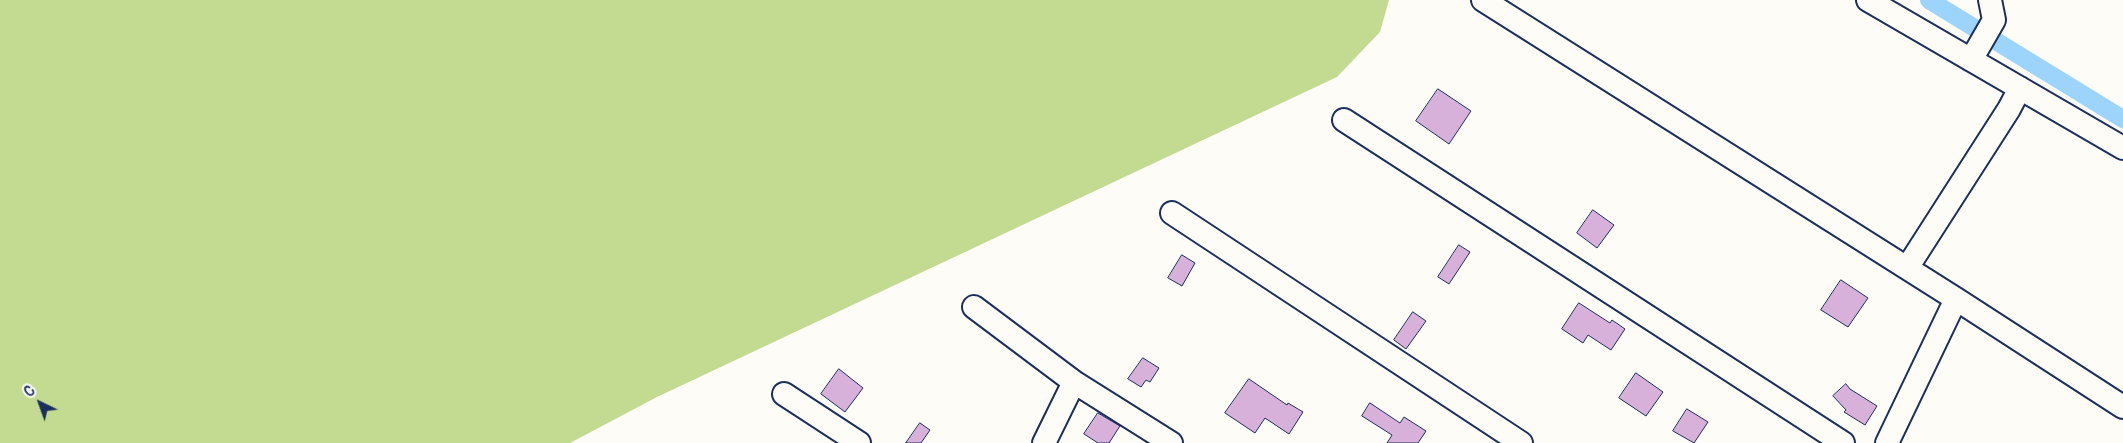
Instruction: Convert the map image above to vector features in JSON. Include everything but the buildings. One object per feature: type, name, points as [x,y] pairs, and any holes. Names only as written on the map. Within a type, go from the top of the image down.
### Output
[{"type":"street","points":[[1482,0],[1956,299],[2123,407]]},
{"type":"street","points":[[1868,0],[1975,53],[2020,88],[2123,148]]},
{"type":"street","points":[[1975,53],[1992,10]]},
{"type":"street","points":[[1907,268],[2009,109],[2020,88]]},
{"type":"street","points":[[1344,120],[1843,443]]},
{"type":"street","points":[[1172,213],[1521,443]]},
{"type":"street","points":[[1887,443],[1956,299]]},
{"type":"street","points":[[974,307],[1074,382],[1171,443]]},
{"type":"street","points":[[1044,443],[1074,382]]},
{"type":"street","points":[[784,394],[859,443]]},
{"type":"green space","points":[[0,0],[1389,0],[1380,32],[1337,77],[657,397],[570,443],[0,443]]},
{"type":"waterway","points":[[1929,0],[2123,119]]}]
